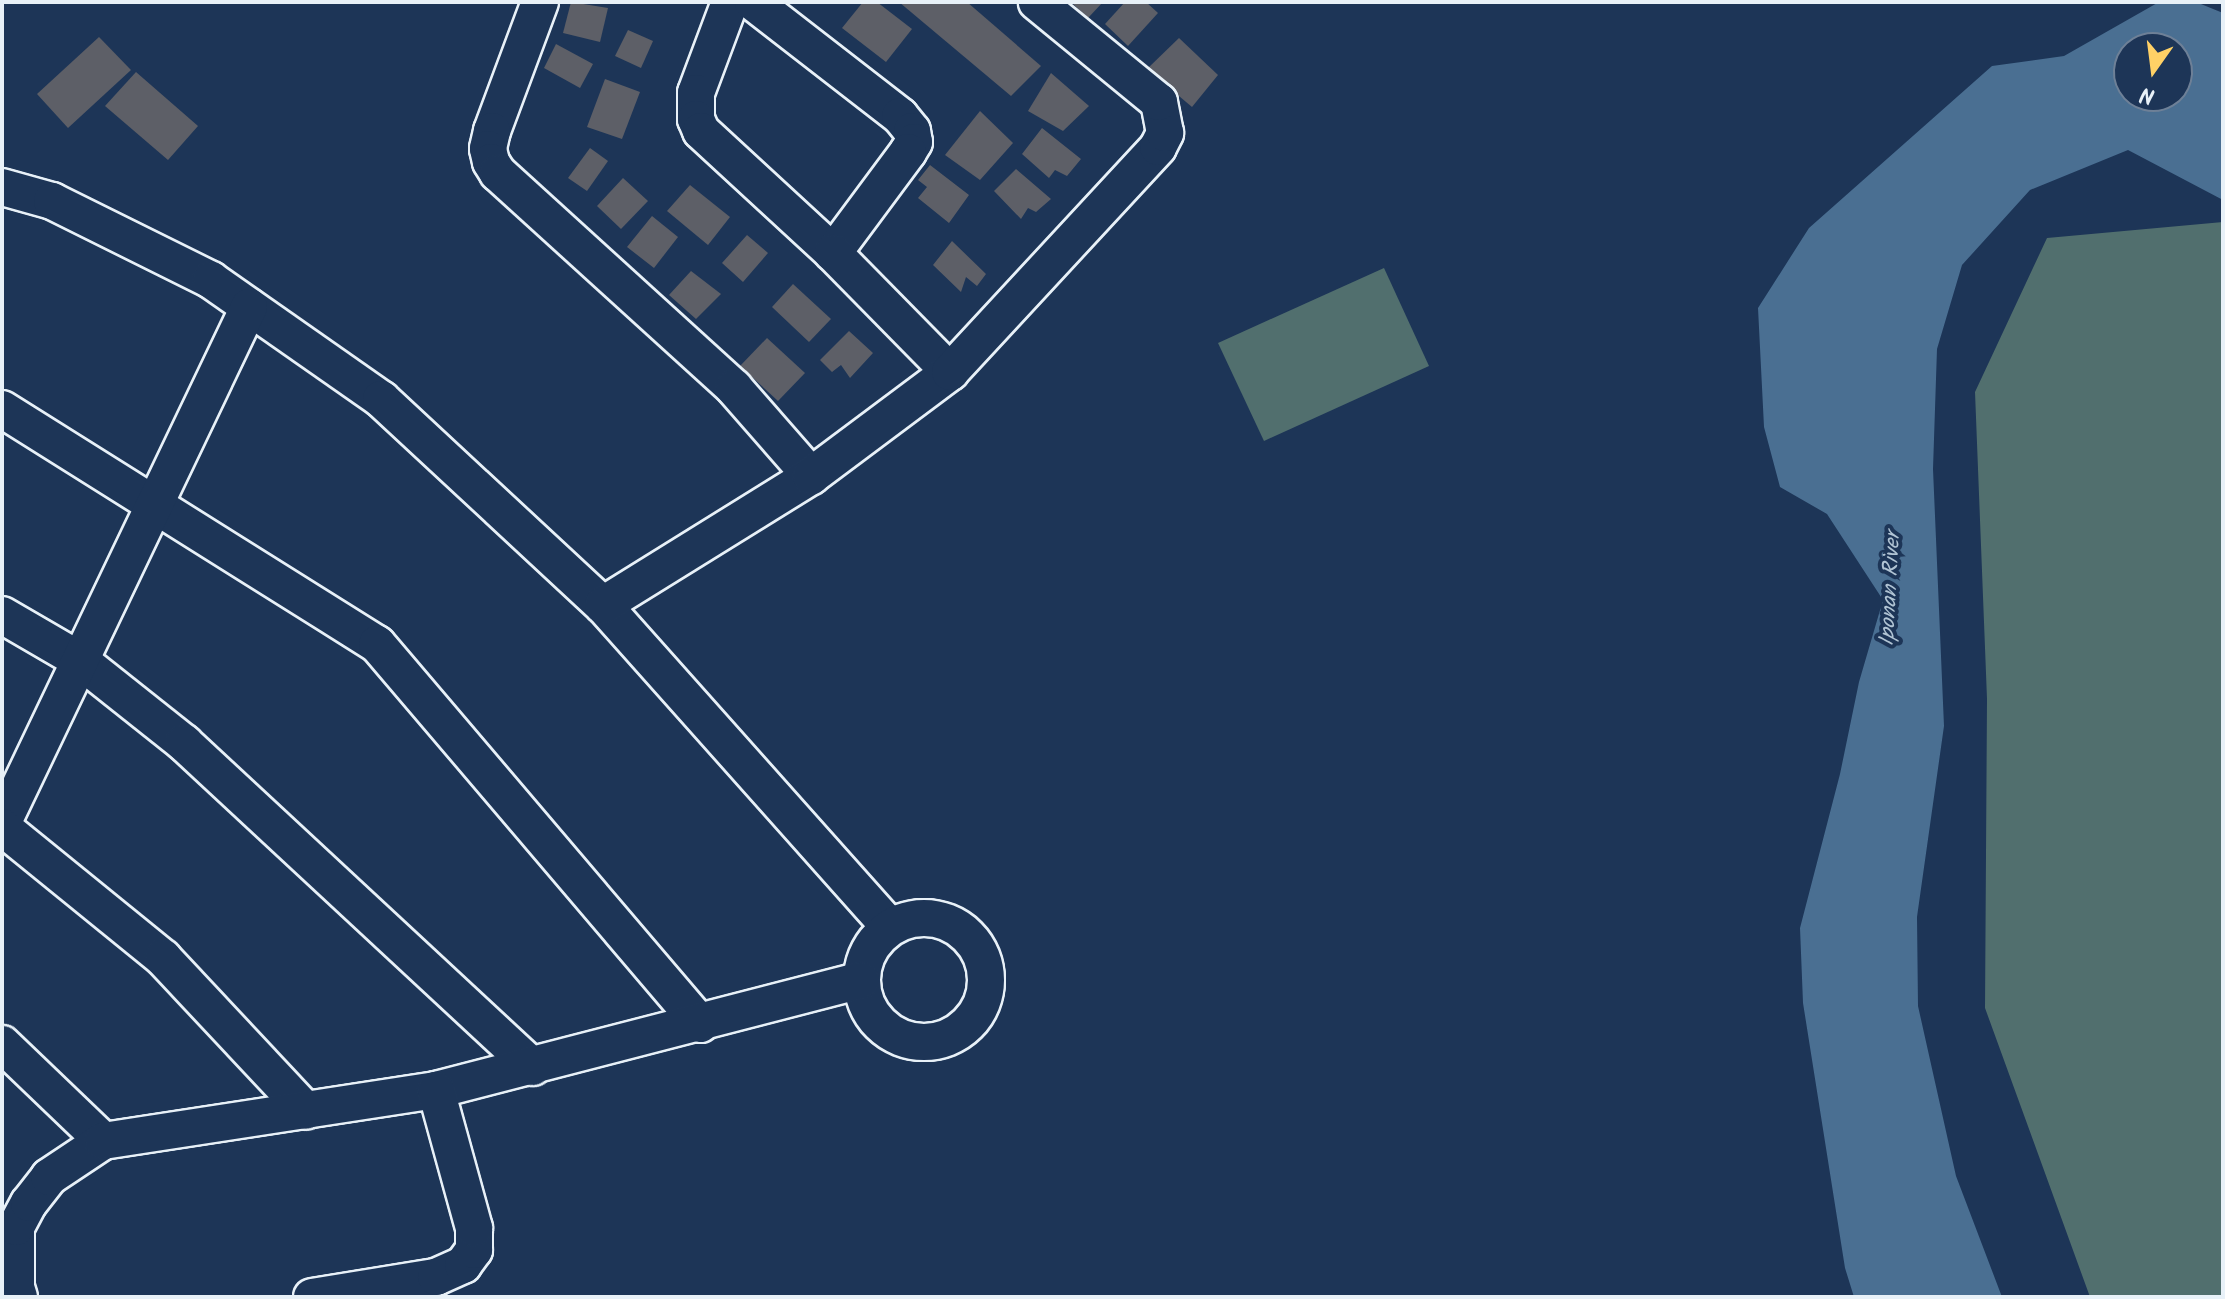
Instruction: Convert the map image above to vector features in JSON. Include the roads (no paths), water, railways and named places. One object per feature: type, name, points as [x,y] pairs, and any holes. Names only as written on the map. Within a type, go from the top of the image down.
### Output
[{"type":"street","points":[[540,2],[492,131],[488,149],[491,162],[498,173],[734,388],[811,476]]},
{"type":"street","points":[[730,2],[696,93],[696,119],[701,131],[833,253],[950,372]]},
{"type":"street","points":[[753,2],[900,116],[912,131],[914,142],[908,152],[833,253]]},
{"type":"street","points":[[603,605],[811,476],[950,372],[1158,147],[1165,133],[1159,102],[1037,2]]},
{"type":"street","points":[[2,187],[52,201],[211,280],[381,399],[603,605],[890,927]]},
{"type":"street","points":[[249,307],[2,826],[163,958],[306,1111]]},
{"type":"street","points":[[2,409],[377,644],[700,1024]]},
{"type":"street","points":[[2,615],[81,661],[184,743],[533,1067]]},
{"type":"street","points":[[925,917],[943,920],[973,941],[986,974],[979,1009],[968,1024],[953,1035],[918,1042],[884,1028],[872,1015],[861,980],[868,950],[890,927],[925,917]]},
{"type":"street","points":[[19,1297],[16,1287],[16,1227],[49,1177],[103,1141],[436,1090],[861,980]]},
{"type":"street","points":[[2,1044],[103,1141]]},
{"type":"street","points":[[312,1297],[436,1277],[463,1265],[474,1250],[474,1228],[436,1090]]},
{"type":"water","name":"Iponan River","points":[[2159,2],[2196,2],[2223,13],[2223,200],[2128,150],[2030,190],[1962,265],[1937,349],[1933,469],[1944,726],[1917,917],[1918,1006],[1956,1176],[2002,1297],[1854,1297],[1845,1268],[1803,1003],[1800,928],[1840,774],[1859,682],[1883,600],[1827,514],[1780,487],[1764,427],[1758,308],[1809,228],[1992,66],[2064,56]]}]
